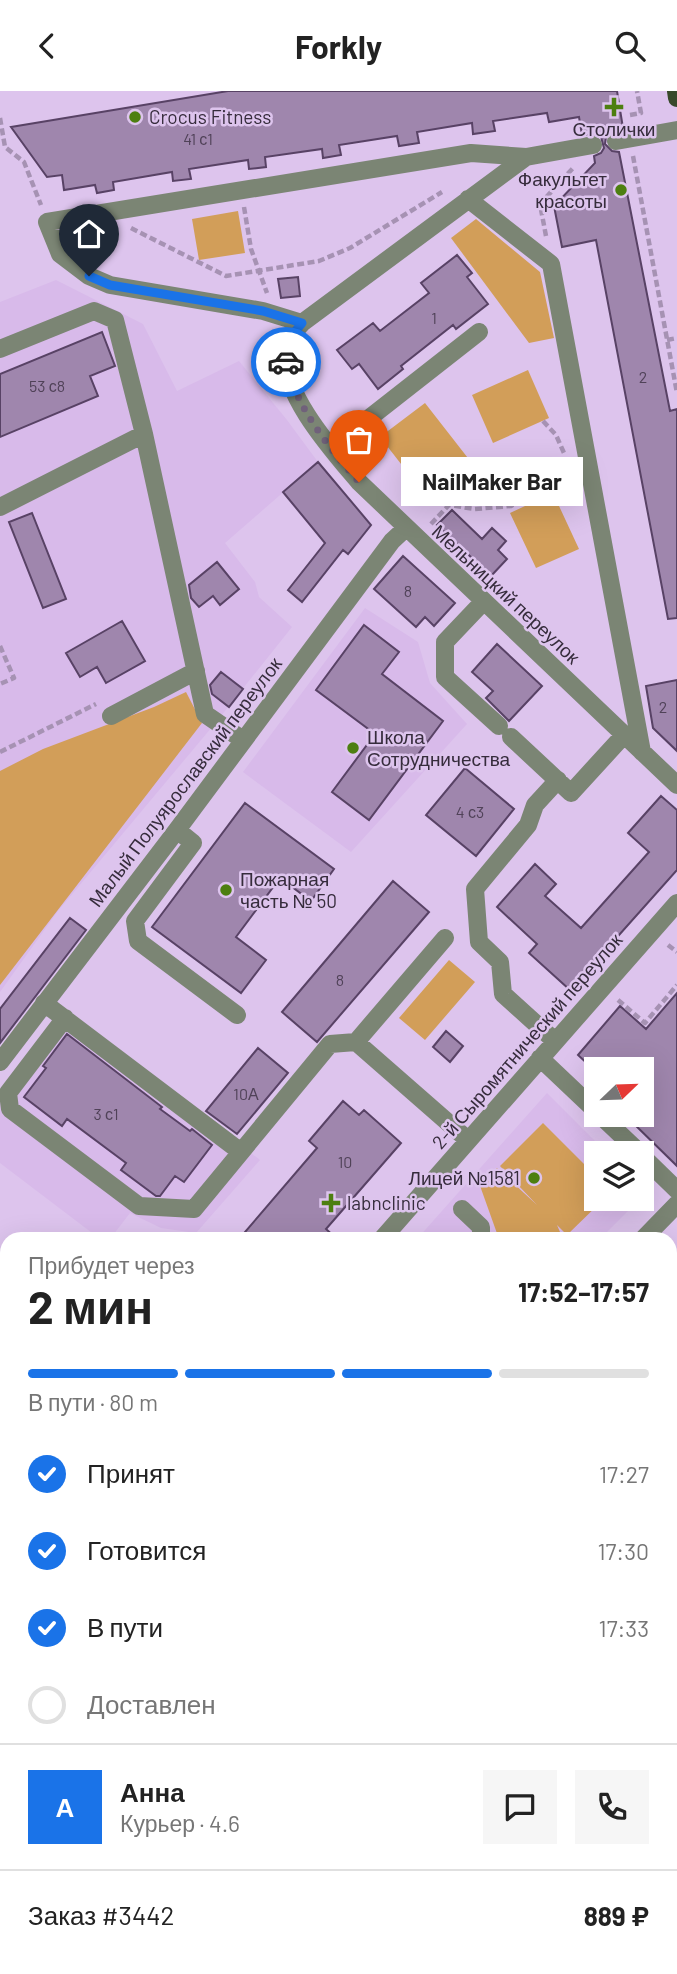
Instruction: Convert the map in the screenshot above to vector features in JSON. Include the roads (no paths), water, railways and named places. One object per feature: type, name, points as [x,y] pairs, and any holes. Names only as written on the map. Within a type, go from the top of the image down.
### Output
[{"type":"main road","points":[[676,91],[677,98]]},
{"type":"street","points":[[624,139],[677,130]]},
{"type":"street","name":"Мельницкий переулок","points":[[593,145],[526,157],[302,323],[285,348],[286,365],[295,391],[331,448],[359,482],[677,785]]},
{"type":"street","points":[[302,323],[263,311],[110,285],[89,276],[60,254],[47,222],[471,153],[526,157]]},
{"type":"street","points":[[468,199],[551,264],[642,752]]},
{"type":"street","points":[[0,349],[94,311],[115,320],[144,434],[205,714],[243,740]]},
{"type":"street","points":[[331,448],[479,332]]},
{"type":"street","points":[[0,507],[144,434]]},
{"type":"street","name":"Малый Полуярославский переулок","points":[[0,1062],[177,831],[392,541],[406,528]]},
{"type":"street","points":[[483,601],[445,642],[445,677],[571,793],[624,735]]},
{"type":"street","points":[[111,716],[196,670]]},
{"type":"street","points":[[555,1041],[503,995],[500,962],[479,942],[475,890],[528,825],[535,804],[558,780]]},
{"type":"street","points":[[177,831],[193,843],[135,921],[138,941],[237,1015]]},
{"type":"street","name":"2-й Сыромятнический переулок","points":[[388,1232],[677,903]]},
{"type":"street","points":[[65,1018],[8,1093],[10,1109],[139,1206],[194,1209],[330,1044],[356,1042],[445,938]]},
{"type":"street","points":[[44,1003],[242,1152]]},
{"type":"street","points":[[356,1042],[468,1140]]},
{"type":"street","points":[[540,1058],[584,1100]]},
{"type":"street","points":[[613,1127],[627,1141]]},
{"type":"street","points":[[654,1167],[677,1190]]},
{"type":"street","points":[[650,1232],[677,1205]]},
{"type":"street","points":[[462,1209],[481,1227],[481,1232]]},
{"type":"place","name":"Столички","points":[[614,107]]},
{"type":"place","name":"Crocus Fitness","points":[[135,117]]},
{"type":"place","name":"Факультет красоты","points":[[621,190]]},
{"type":"place","name":"NailMaker Bar","points":[[359,482]]},
{"type":"place","name":"Школа Сотрудничества","points":[[353,748]]},
{"type":"place","name":"Пожарная часть № 50","points":[[226,890]]},
{"type":"place","name":"Лицей №1581","points":[[534,1178]]},
{"type":"place","name":"labnclinic","points":[[331,1203]]}]
